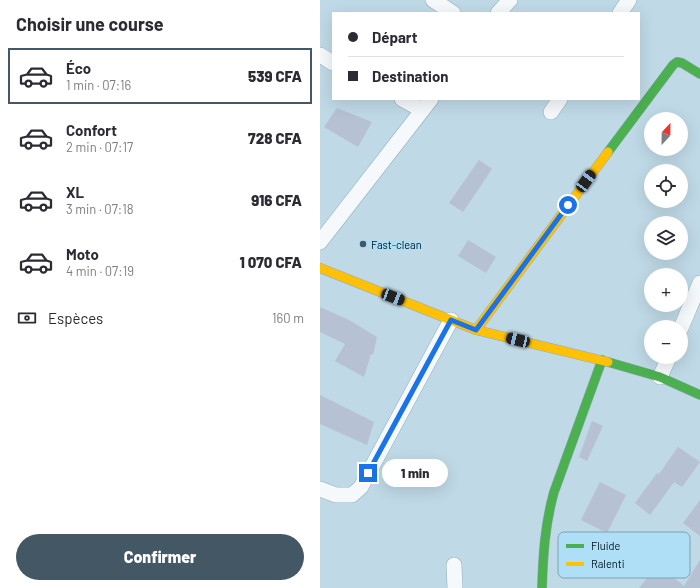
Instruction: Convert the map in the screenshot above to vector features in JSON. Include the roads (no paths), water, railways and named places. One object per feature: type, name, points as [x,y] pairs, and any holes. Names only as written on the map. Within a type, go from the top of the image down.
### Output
[{"type":"street","points":[[433,0],[451,12]]},
{"type":"street","points":[[499,12],[510,0]]},
{"type":"street","points":[[621,12],[629,0]]},
{"type":"street","points":[[320,55],[332,62]]},
{"type":"street","points":[[476,330],[673,65],[677,62],[682,63],[700,74]]},
{"type":"street","points":[[320,242],[426,104],[407,100]]},
{"type":"street","points":[[550,112],[559,100]]},
{"type":"street","points":[[320,268],[476,330],[602,360],[660,377],[700,395]]},
{"type":"street","points":[[684,320],[700,283]]},
{"type":"street","points":[[320,489],[336,495],[352,495],[361,487],[451,320]]},
{"type":"street","points":[[542,588],[544,538],[548,512],[602,360]]},
{"type":"street","points":[[660,377],[666,364]]},
{"type":"street","points":[[454,565],[455,588]]},
{"type":"place","name":"Fast-clean","points":[[363,244]]}]
